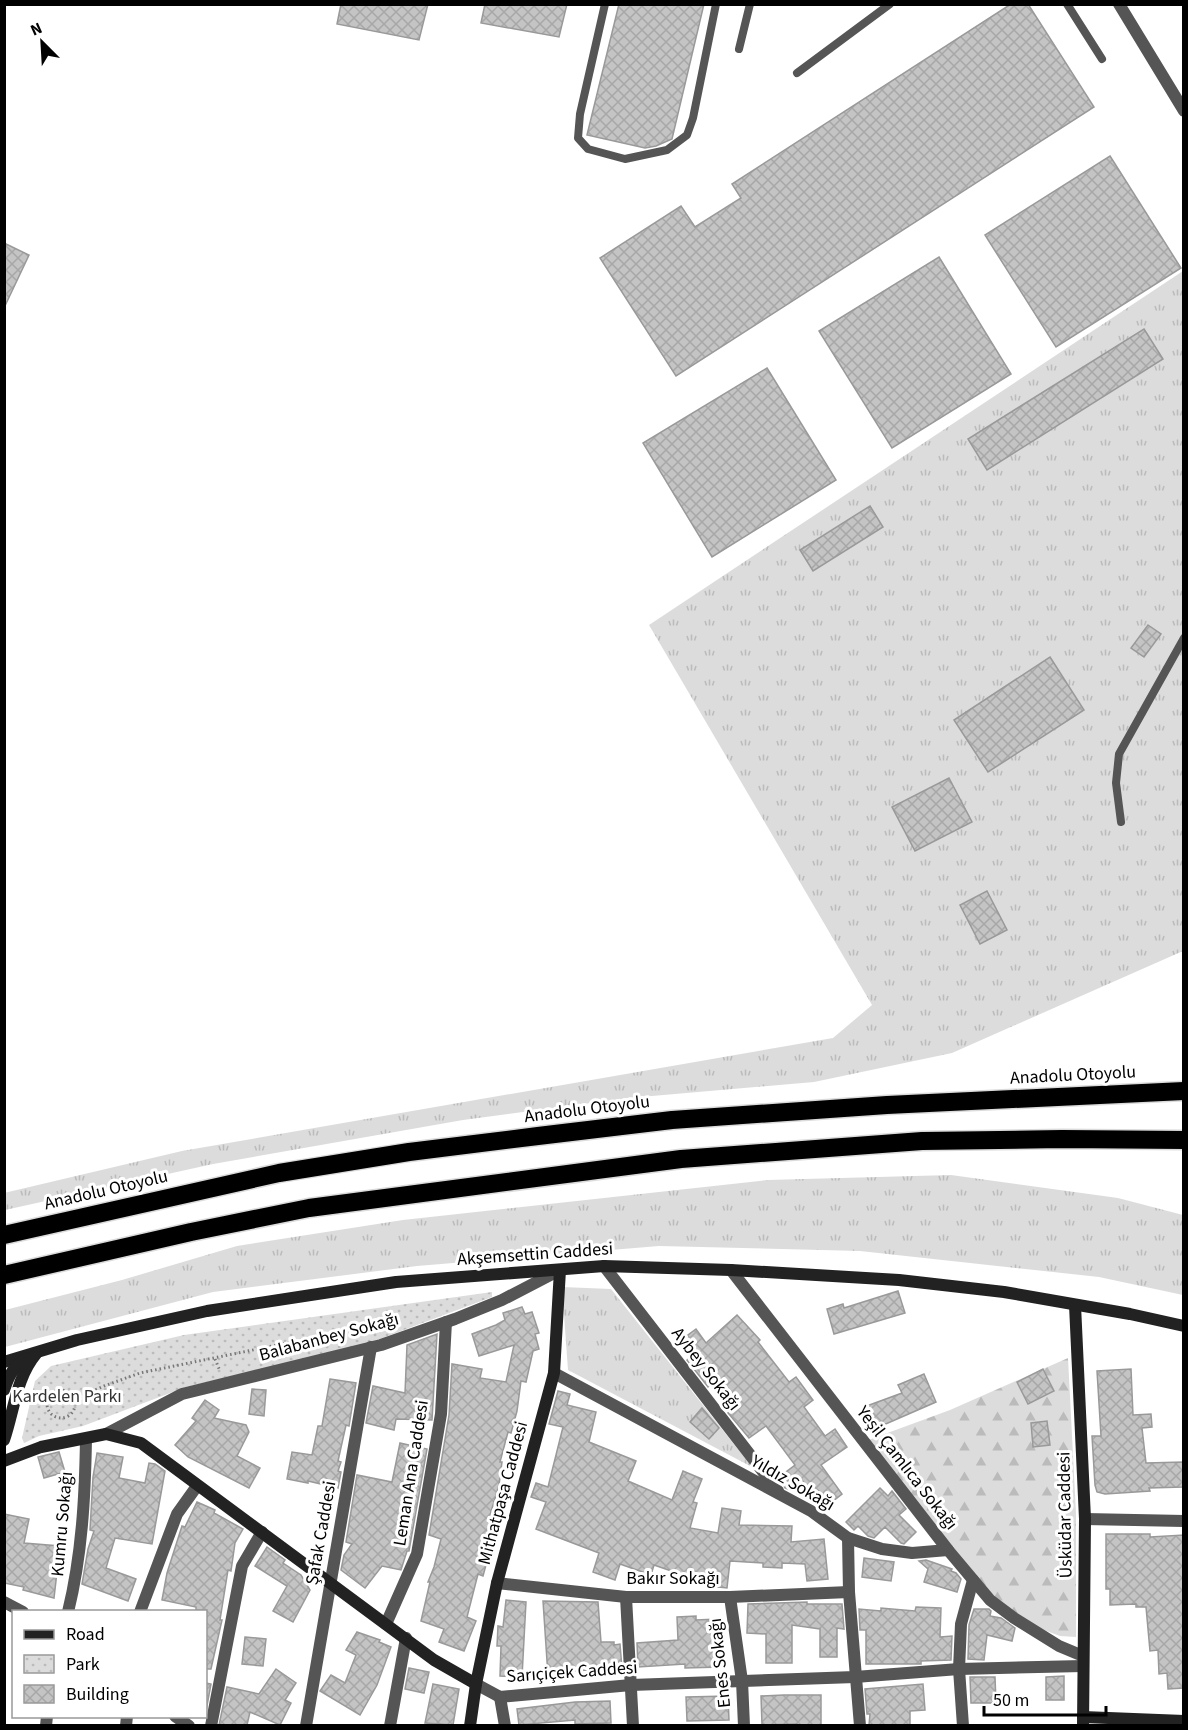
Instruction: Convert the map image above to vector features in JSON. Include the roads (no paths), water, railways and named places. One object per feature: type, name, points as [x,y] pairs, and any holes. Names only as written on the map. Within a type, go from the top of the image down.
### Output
[{"type":"highway","name":"Anadolu Otoyolu","points":[[4,1235],[279,1173],[409,1152],[672,1119],[887,1105],[1184,1091]]},
{"type":"highway","points":[[4,1275],[191,1232],[309,1208],[681,1159],[922,1141],[1184,1140]]},
{"type":"highway","points":[[4,1287],[191,1232]]},
{"type":"main road","name":"Akşemsettin Caddesi","points":[[4,1362],[77,1340],[207,1311],[396,1282],[604,1266],[731,1270],[899,1280],[1004,1292],[1184,1326]]},
{"type":"main road","name":"Mithatpaşa Caddesi","points":[[470,1725],[497,1582],[554,1373],[560,1270]]},
{"type":"main road","name":"Üsküdar Caddesi","points":[[1075,1305],[1085,1519],[1083,1721]]},
{"type":"main road","points":[[4,1390],[9,1374],[21,1362],[37,1353]]},
{"type":"main road","points":[[4,1440],[27,1364],[37,1353]]},
{"type":"main road","name":"Sarıçiçek Caddesi","points":[[4,1461],[41,1447],[106,1434],[141,1443],[435,1660],[476,1684]]},
{"type":"main road","points":[[1083,1721],[1184,1721]]},
{"type":"street","points":[[1119,4],[1184,111]]},
{"type":"street","name":"Aybey Sokağı","points":[[604,1266],[780,1494]]},
{"type":"street","name":"Balabanbey Sokağı","points":[[106,1434],[182,1394],[371,1347],[502,1300],[560,1270]]},
{"type":"street","name":"Yeşil Çamlıca Sokağı","points":[[731,1270],[948,1550],[990,1600],[1014,1618],[1083,1661]]},
{"type":"street","name":"Leman Ana Caddesi","points":[[386,1624],[417,1554],[441,1414],[446,1322]]},
{"type":"street","name":"Şafak Caddesi","points":[[306,1725],[371,1347]]},
{"type":"street","name":"Yıldız Sokağı","points":[[554,1373],[811,1511],[848,1538],[882,1549],[912,1553],[948,1550]]},
{"type":"street","name":"Kumru Sokağı","points":[[68,1610],[81,1542],[86,1439]]},
{"type":"street","points":[[141,1610],[177,1514],[197,1486]]},
{"type":"street","points":[[1085,1519],[1184,1521]]},
{"type":"street","points":[[211,1725],[242,1566],[262,1532]]},
{"type":"street","points":[[848,1538],[849,1592],[860,1725]]},
{"type":"street","points":[[963,1725],[959,1669],[961,1624],[973,1580]]},
{"type":"street","name":"Bakır Sokağı","points":[[497,1582],[626,1597],[730,1597],[849,1592]]},
{"type":"street","points":[[626,1597],[633,1725]]},
{"type":"street","name":"Enes Sokağı","points":[[730,1597],[742,1681],[744,1725]]},
{"type":"street","points":[[4,1602],[20,1610]]},
{"type":"street","points":[[390,1725],[406,1638]]},
{"type":"street","name":"Sarıçiçek Caddesi","points":[[476,1684],[500,1696],[631,1685],[855,1677],[1083,1661]]},
{"type":"street","points":[[500,1696],[505,1725]]},
{"type":"lane","points":[[605,4],[580,114],[578,138],[588,149],[625,159],[667,150],[687,135],[693,118],[716,4]]},
{"type":"lane","points":[[739,49],[750,4]]},
{"type":"lane","points":[[797,73],[890,4]]},
{"type":"lane","points":[[1067,4],[1102,59]]},
{"type":"lane","points":[[1121,822],[1116,783],[1119,754],[1184,638]]},
{"type":"park label","name":"Kardelen Parkı","points":[[67,1396]]}]
